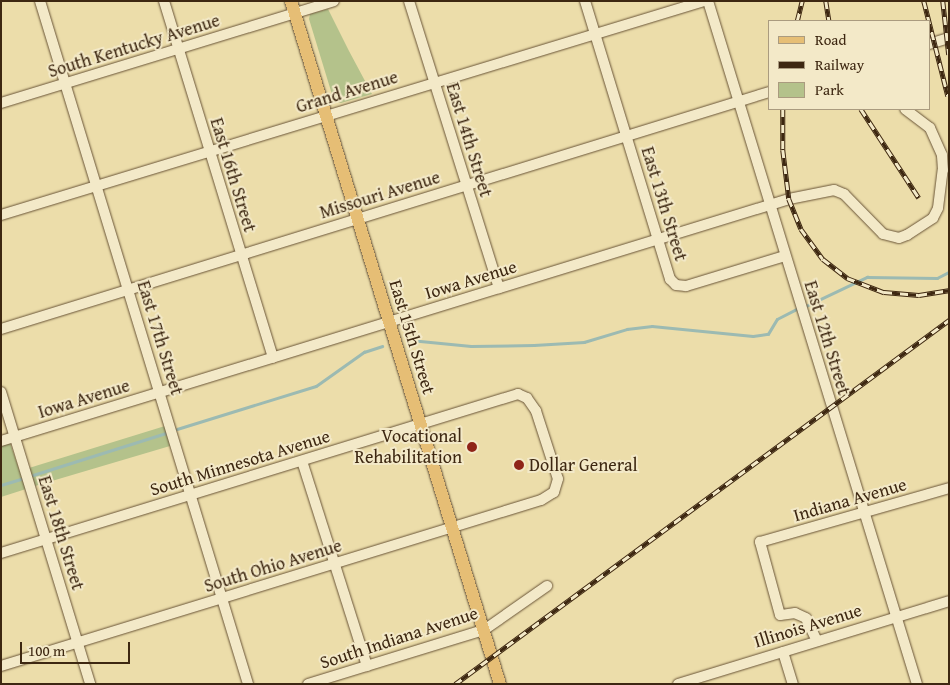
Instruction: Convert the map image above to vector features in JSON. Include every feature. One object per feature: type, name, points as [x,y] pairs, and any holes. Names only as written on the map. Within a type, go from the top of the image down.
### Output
[{"type":"main road","name":"East 15th Street","points":[[293,7],[500,684]]},
{"type":"street","name":"East 17th Street","points":[[40,1],[248,684]]},
{"type":"street","name":"East 16th Street","points":[[164,1],[273,358]]},
{"type":"street","name":"South Kentucky Avenue","points":[[1,103],[178,49],[293,7],[334,1]]},
{"type":"street","name":"East 14th Street","points":[[409,1],[499,288]]},
{"type":"street","name":"East 13th Street","points":[[585,1],[669,276],[676,285],[707,280],[786,256]]},
{"type":"street","name":"Grand Avenue","points":[[1,215],[704,1]]},
{"type":"street","name":"East 12th Street","points":[[708,1],[917,684]]},
{"type":"street","points":[[930,44],[949,38]]},
{"type":"street","name":"Missouri Avenue","points":[[1,328],[241,256],[768,92]]},
{"type":"street","name":"Iowa Avenue","points":[[1,441],[657,238],[770,205],[834,190],[844,194],[867,219],[890,238],[907,235],[933,218],[941,192],[942,155],[930,128],[906,110]]},
{"type":"street","name":"East 18th Street","points":[[1,392],[90,684]]},
{"type":"street","name":"South Minnesota Avenue","points":[[1,553],[518,394],[528,398],[538,418],[558,476],[552,494]]},
{"type":"street","points":[[302,461],[366,666]]},
{"type":"street","name":"Indiana Avenue","points":[[817,641],[810,624],[800,615],[780,615],[760,542],[949,488]]},
{"type":"street","name":"South Ohio Avenue","points":[[1,666],[452,528],[552,494]]},
{"type":"street","name":"South Indiana Avenue","points":[[308,684],[484,630],[547,586]]},
{"type":"street","name":"Illinois Avenue","points":[[678,684],[949,600]]},
{"type":"street","points":[[783,652],[793,684]]},
{"type":"green space","points":[[328,9],[372,94],[341,103],[334,101],[309,19],[310,14]]},
{"type":"green space","points":[[165,426],[170,446],[35,486],[29,468]]},
{"type":"green space","points":[[10,443],[26,489],[1,497],[1,445]]},
{"type":"waterway","points":[[804,307],[867,277],[937,278],[949,272]]},
{"type":"waterway","points":[[410,340],[471,346],[534,345],[584,342],[627,329],[652,326],[753,336],[768,334],[777,319],[799,308]]},
{"type":"waterway","points":[[177,429],[316,386],[364,352],[382,346]]},
{"type":"waterway","points":[[33,475],[166,433]]},
{"type":"waterway","points":[[1,485],[21,479]]},
{"type":"railway","points":[[797,20],[802,1]]},
{"type":"railway","points":[[826,1],[829,20]]},
{"type":"railway","points":[[924,1],[929,20]]},
{"type":"railway","points":[[943,1],[949,55]]},
{"type":"railway","points":[[930,25],[948,96]]},
{"type":"railway","points":[[783,110],[783,150],[789,199],[801,229],[823,259],[847,278],[884,292],[919,295],[949,290]]},
{"type":"railway","points":[[862,110],[919,198]]},
{"type":"railway","points":[[455,684],[949,320]]},
{"type":"place","name":"Vocational Rehabilitation","points":[[472,447]]},
{"type":"place","name":"Dollar General","points":[[519,465]]}]
